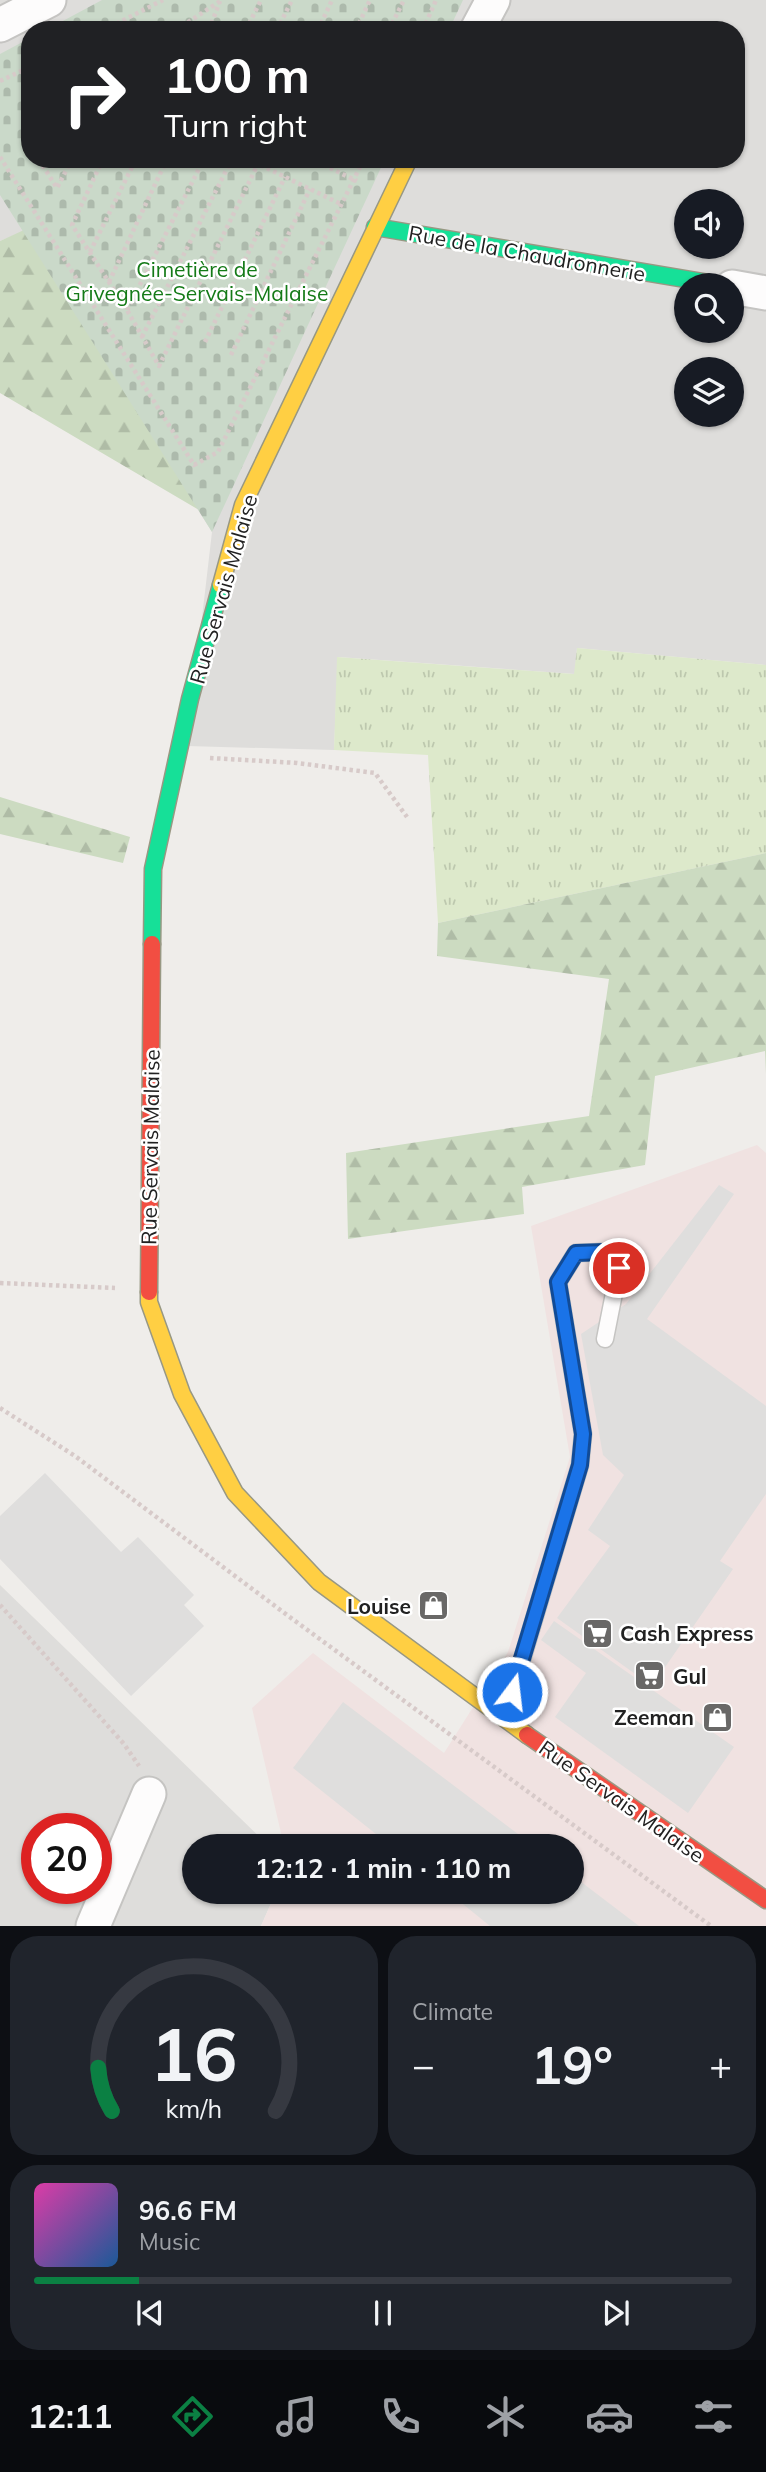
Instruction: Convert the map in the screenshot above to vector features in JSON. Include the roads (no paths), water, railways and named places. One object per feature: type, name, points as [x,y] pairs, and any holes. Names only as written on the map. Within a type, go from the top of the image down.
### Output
[{"type":"street","points":[[0,25],[49,0]]},
{"type":"street","points":[[482,21],[493,0]]},
{"type":"street","name":"Rue Servais Malaise","points":[[404,168],[243,505],[190,699],[153,869],[149,1302],[182,1394],[235,1493],[319,1582],[499,1715],[766,1900]]},
{"type":"street","name":"Rue de la Chaudronnerie","points":[[375,227],[674,277]]},
{"type":"street","points":[[744,289],[766,293]]},
{"type":"street","points":[[93,1926],[149,1794]]},
{"type":"lane","points":[[499,1715],[512,1692],[580,1465],[583,1434],[558,1282],[576,1253],[605,1252],[619,1268],[605,1339]]},
{"type":"place","name":"Louise","points":[[434,1606]]},
{"type":"place","name":"Cash Express","points":[[597,1633]]},
{"type":"place","name":"Gul","points":[[650,1676]]},
{"type":"place","name":"Zeeman","points":[[717,1717]]},
{"type":"park label","name":"Cimetière de Grivegnée-Servais-Malaise","points":[[197,281]]}]
